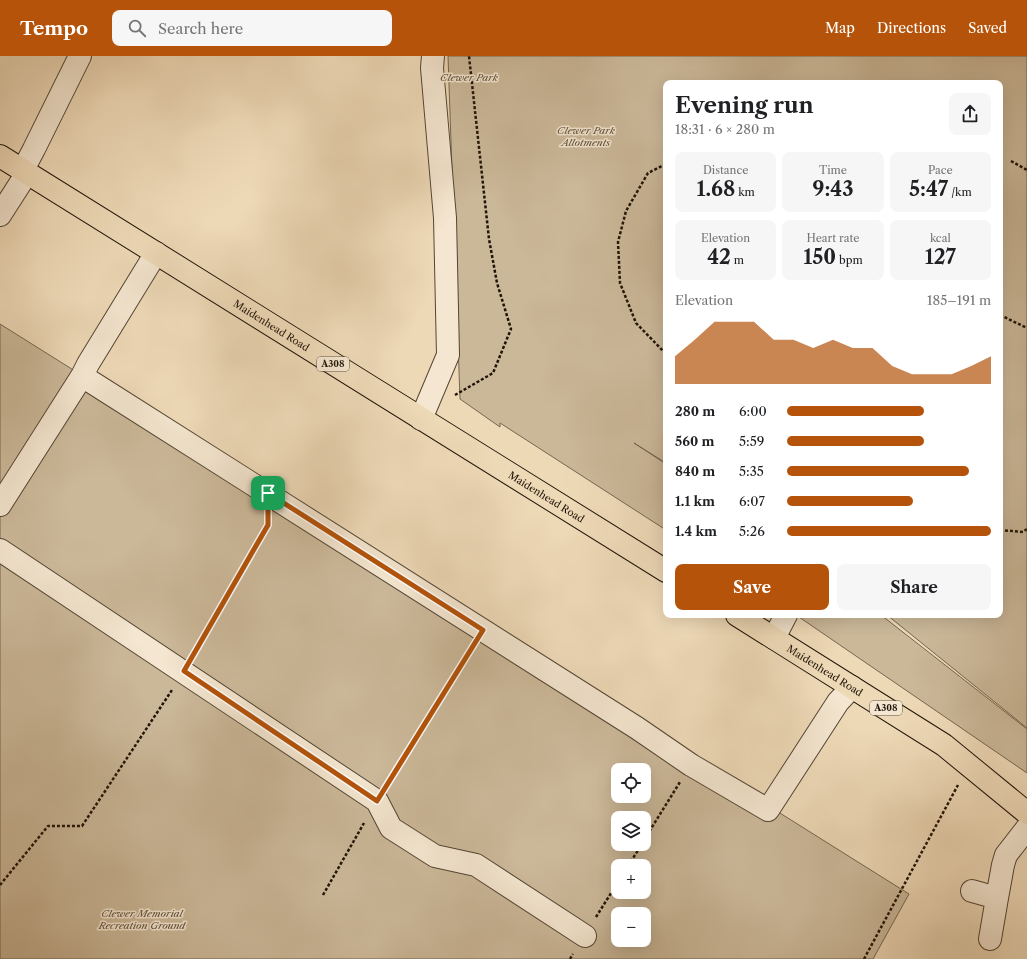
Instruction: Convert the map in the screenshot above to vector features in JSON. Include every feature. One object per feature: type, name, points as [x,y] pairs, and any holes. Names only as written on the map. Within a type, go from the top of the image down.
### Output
[{"type":"main road","name":"Maidenhead Road","points":[[0,156],[663,569]]},
{"type":"main road","name":"Maidenhead Road","points":[[742,618],[944,745],[1027,813]]},
{"type":"street","points":[[0,215],[25,171],[34,149],[80,56]]},
{"type":"street","points":[[421,419],[448,355],[445,218],[432,68],[433,56]]},
{"type":"street","points":[[0,505],[82,376],[156,253]]},
{"type":"street","points":[[82,376],[637,728],[691,765],[768,810],[838,702],[852,687]]},
{"type":"street","points":[[0,550],[184,671],[377,801],[391,828],[435,856],[476,865],[584,936]]},
{"type":"street","points":[[774,638],[784,618]]},
{"type":"street","points":[[990,939],[1006,855],[1027,828]]},
{"type":"street","points":[[972,891],[997,898]]},
{"type":"path","points":[[452,397],[493,373],[511,329],[497,283],[489,239],[469,56]]},
{"type":"path","points":[[1011,161],[1027,170]]},
{"type":"path","points":[[663,166],[648,173],[626,211],[618,242],[620,283],[636,323],[663,351]]},
{"type":"path","points":[[1003,316],[1027,328]]},
{"type":"path","points":[[0,885],[48,826],[82,826],[184,671],[268,525],[268,493]]},
{"type":"path","points":[[1003,530],[1022,532],[1027,529]]},
{"type":"path","points":[[323,895],[377,801],[483,630]]},
{"type":"path","points":[[651,829],[691,765]]},
{"type":"path","points":[[864,959],[969,765]]},
{"type":"green space","points":[[448,56],[1027,56],[1027,728],[891,618],[1003,618],[1003,80],[663,80],[663,461],[634,443],[663,462],[663,528],[500,423],[500,427],[460,399]]},
{"type":"green space","name":"Clewer Memorial Recreation Ground","points":[[0,324],[909,894],[873,959],[0,959]]},
{"type":"green space","points":[[800,618],[885,618],[1027,729],[1027,773]]},
{"type":"route","points":[[268,493],[483,630],[377,801],[184,671],[268,525],[268,493]]},
{"type":"park label","name":"Clewer Park","points":[[469,77]]},
{"type":"park label","name":"Clewer Park Allotments","points":[[586,136]]}]
